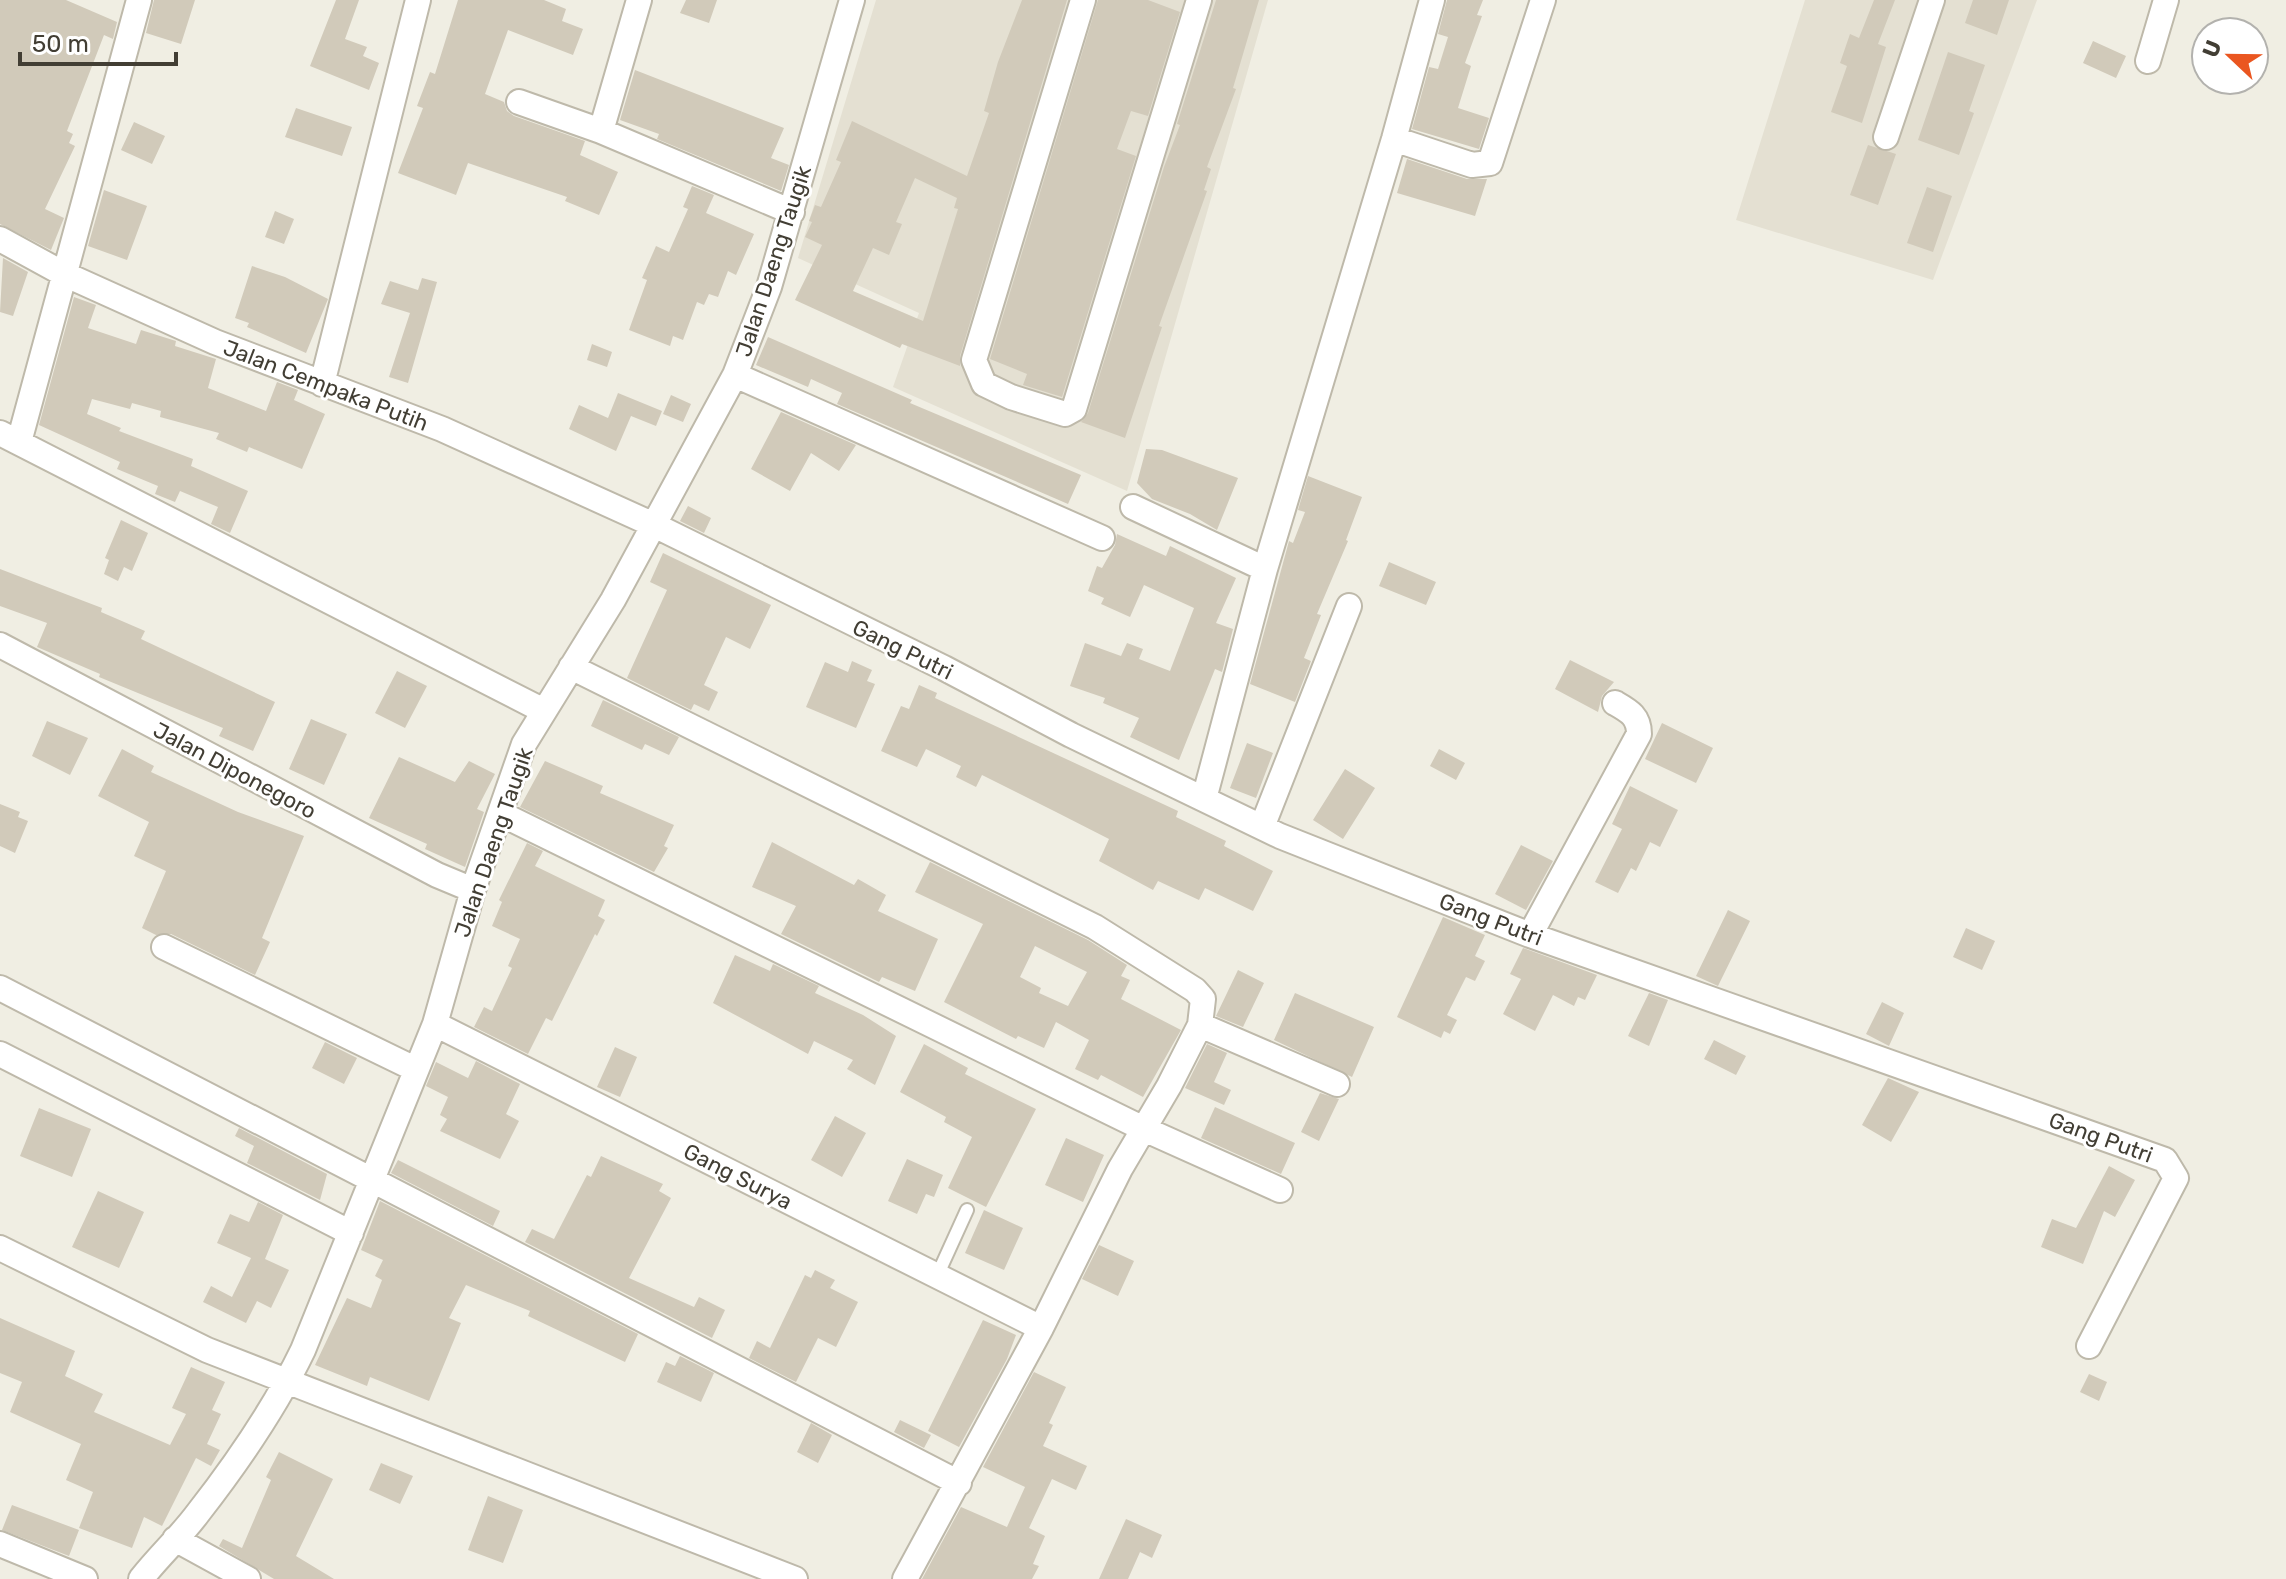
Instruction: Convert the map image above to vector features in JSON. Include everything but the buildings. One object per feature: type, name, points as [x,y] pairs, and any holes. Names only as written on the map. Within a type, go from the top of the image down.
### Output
[{"type":"street","points":[[139,0],[62,273],[10,437],[544,711]]},
{"type":"street","points":[[322,384],[418,0]]},
{"type":"street","points":[[601,131],[639,0]]},
{"type":"street","name":"Jalan Daeng Taugik","points":[[141,1579],[197,1515],[287,1382],[435,1024],[473,890],[524,744],[654,525],[735,375],[769,287],[852,0]]},
{"type":"street","points":[[1083,0],[974,360],[984,384],[1011,397],[1065,414],[1074,409],[1199,0]]},
{"type":"street","points":[[1204,799],[1265,569],[1394,139],[1432,0]]},
{"type":"street","points":[[1394,139],[1472,165],[1490,163],[1543,0]]},
{"type":"street","points":[[1886,137],[1932,0]]},
{"type":"street","points":[[2148,61],[2166,0]]},
{"type":"street","points":[[519,102],[601,131],[792,212]]},
{"type":"street","name":"Jalan Cempaka Putih","points":[[0,239],[62,273],[215,342],[442,429],[654,525]]},
{"type":"street","points":[[735,375],[1102,538]]},
{"type":"street","points":[[1133,507],[1265,569]]},
{"type":"street","name":"Gang Putri","points":[[654,525],[1262,827],[1530,935],[2165,1160],[2176,1178],[2089,1346]]},
{"type":"street","points":[[1262,827],[1349,606]]},
{"type":"street","name":"Jalan Diponegoro","points":[[0,645],[367,839],[473,890]]},
{"type":"street","points":[[571,667],[1095,927],[1195,990],[1203,999],[1200,1025],[959,1483],[905,1579]]},
{"type":"street","points":[[1530,935],[1639,734],[1639,723],[1632,713],[1615,703]]},
{"type":"street","points":[[501,814],[1144,1129],[1280,1190]]},
{"type":"street","points":[[164,947],[415,1069]]},
{"type":"street","points":[[0,988],[959,1483]]},
{"type":"street","name":"Gang Surya","points":[[435,1024],[1041,1328]]},
{"type":"street","points":[[1200,1025],[1337,1084]]},
{"type":"street","points":[[0,1054],[351,1233]]},
{"type":"street","points":[[0,1248],[207,1350],[795,1579]]},
{"type":"street","points":[[175,1539],[248,1579]]},
{"type":"street","points":[[0,1544],[85,1579]]},
{"type":"lane","points":[[937,1276],[967,1210]]},
{"type":"shaded area","points":[[876,0],[1268,0],[1127,491],[893,387],[919,313],[798,258]]},
{"type":"shaded area","points":[[1805,0],[2037,0],[1933,280],[1736,220]]}]
